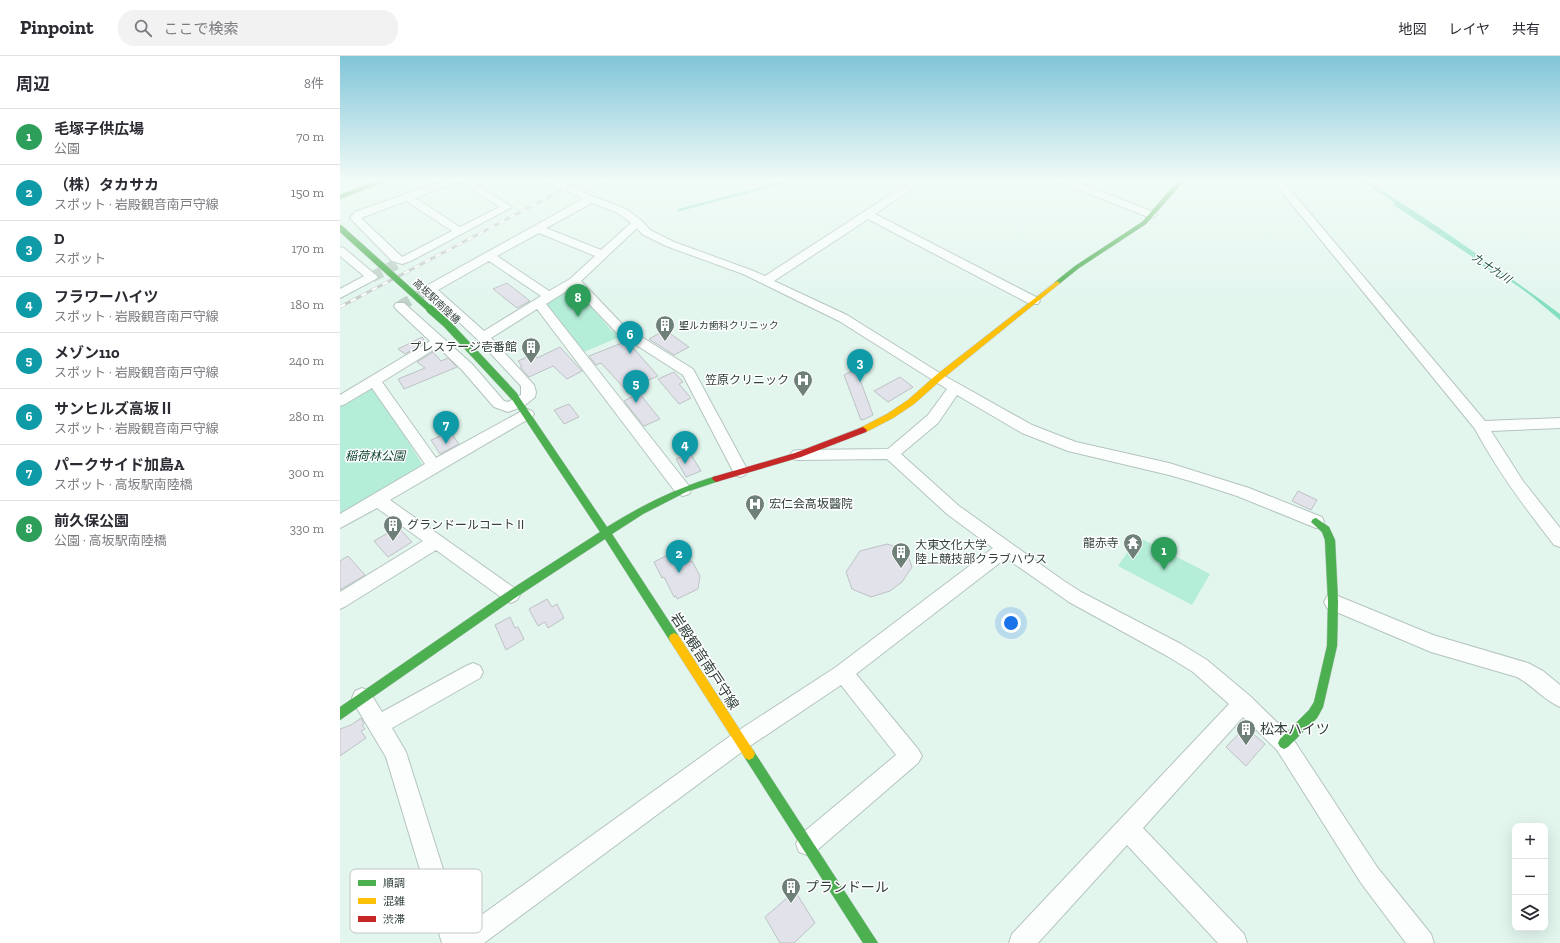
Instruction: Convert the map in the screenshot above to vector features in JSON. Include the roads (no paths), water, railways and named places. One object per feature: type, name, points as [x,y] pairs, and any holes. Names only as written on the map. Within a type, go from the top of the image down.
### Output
[{"type":"street","points":[[358,221],[396,259],[402,261],[480,221]]},
{"type":"street","points":[[444,221],[460,232]]},
{"type":"street","points":[[340,522],[434,466],[528,397],[530,392],[527,385],[483,337],[430,289],[551,221]]},
{"type":"street","points":[[766,281],[858,221]]},
{"type":"street","points":[[880,221],[1034,301]]},
{"type":"street","points":[[340,714],[511,596],[640,511],[683,490],[740,471],[798,456],[861,431],[890,416],[911,402],[938,378],[1077,267],[1128,235],[1144,221]]},
{"type":"street","points":[[1311,221],[1481,426],[1489,442],[1532,505],[1560,540]]},
{"type":"street","points":[[483,337],[574,281],[638,223],[646,232],[670,244],[735,267],[843,318],[938,378],[1027,429],[1073,447],[1169,469],[1243,492],[1316,522],[1326,530],[1330,540],[1333,602],[1332,646],[1318,704],[1313,714],[1284,743]]},
{"type":"street","name":"高坂駅南陸橋","points":[[340,228],[447,324],[479,357],[520,404]]},
{"type":"street","points":[[539,228],[603,255]]},
{"type":"street","points":[[340,294],[372,277],[341,252]]},
{"type":"street","points":[[489,256],[544,300],[683,490]]},
{"type":"street","points":[[574,281],[620,329],[688,372],[740,471]]},
{"type":"street","points":[[400,306],[467,367],[500,404],[508,407],[520,404]]},
{"type":"street","points":[[340,401],[439,341]]},
{"type":"street","points":[[374,380],[434,466]]},
{"type":"street","points":[[798,456],[891,454],[933,419],[955,388]]},
{"type":"street","name":"岩殿観音南戸守線","points":[[520,404],[606,533],[871,943]]},
{"type":"street","points":[[1481,426],[1560,423]]},
{"type":"street","points":[[891,454],[952,510],[1075,597],[1200,666],[1243,703],[1284,743],[1369,875],[1422,943]]},
{"type":"street","points":[[378,500],[511,596]]},
{"type":"street","points":[[340,601],[435,542]]},
{"type":"street","points":[[482,929],[740,741],[843,673],[1006,548]]},
{"type":"street","points":[[1333,602],[1431,643],[1521,669],[1536,677],[1560,697]]},
{"type":"street","points":[[378,725],[474,672]]},
{"type":"street","points":[[807,844],[911,756],[843,673]]},
{"type":"street","points":[[362,698],[395,752],[431,869]]},
{"type":"street","points":[[1021,943],[1243,703]]},
{"type":"street","points":[[1127,828],[1235,943]]},
{"type":"street","points":[[451,933],[454,943]]},
{"type":"street","points":[[463,943],[477,933]]},
{"type":"water","name":"九十九川","points":[[1419,221],[1429,221],[1462,244],[1560,314],[1560,320],[1514,283],[1483,267],[1482,263]]},
{"type":"tunnel","points":[[372,277],[402,261]]},
{"type":"tunnel","points":[[400,306],[430,289]]},
{"type":"railway","points":[[340,307],[502,221]]},
{"type":"place","name":"前久保公園","points":[[578,317]]},
{"type":"place","name":"聖ルカ歯科クリニック","points":[[665,342]]},
{"type":"place","name":"サンヒルズ高坂Ⅱ","points":[[630,354]]},
{"type":"place","name":"プレステージ壱番館","points":[[531,364]]},
{"type":"place","name":"D","points":[[860,382]]},
{"type":"place","name":"笠原クリニック","points":[[803,397]]},
{"type":"place","name":"メゾン110","points":[[636,403]]},
{"type":"place","name":"パークサイド加島A","points":[[446,444]]},
{"type":"place","name":"フラワーハイツ","points":[[685,464]]},
{"type":"place","name":"宏仁会高坂醫院","points":[[755,521]]},
{"type":"place","name":"グランドールコートⅡ","points":[[393,542]]},
{"type":"place","name":"龍赤寺","points":[[1133,560]]},
{"type":"place","name":"大東文化大学 陸上競技部クラブハウス","points":[[901,569]]},
{"type":"place","name":"毛塚子供広場","points":[[1164,570]]},
{"type":"place","name":"（株）タカサカ","points":[[679,573]]},
{"type":"place","name":"松本ハイツ","points":[[1246,746]]},
{"type":"place","name":"プランドール","points":[[791,904]]},
{"type":"park label","name":"稲荷林公園","points":[[375,456]]}]
